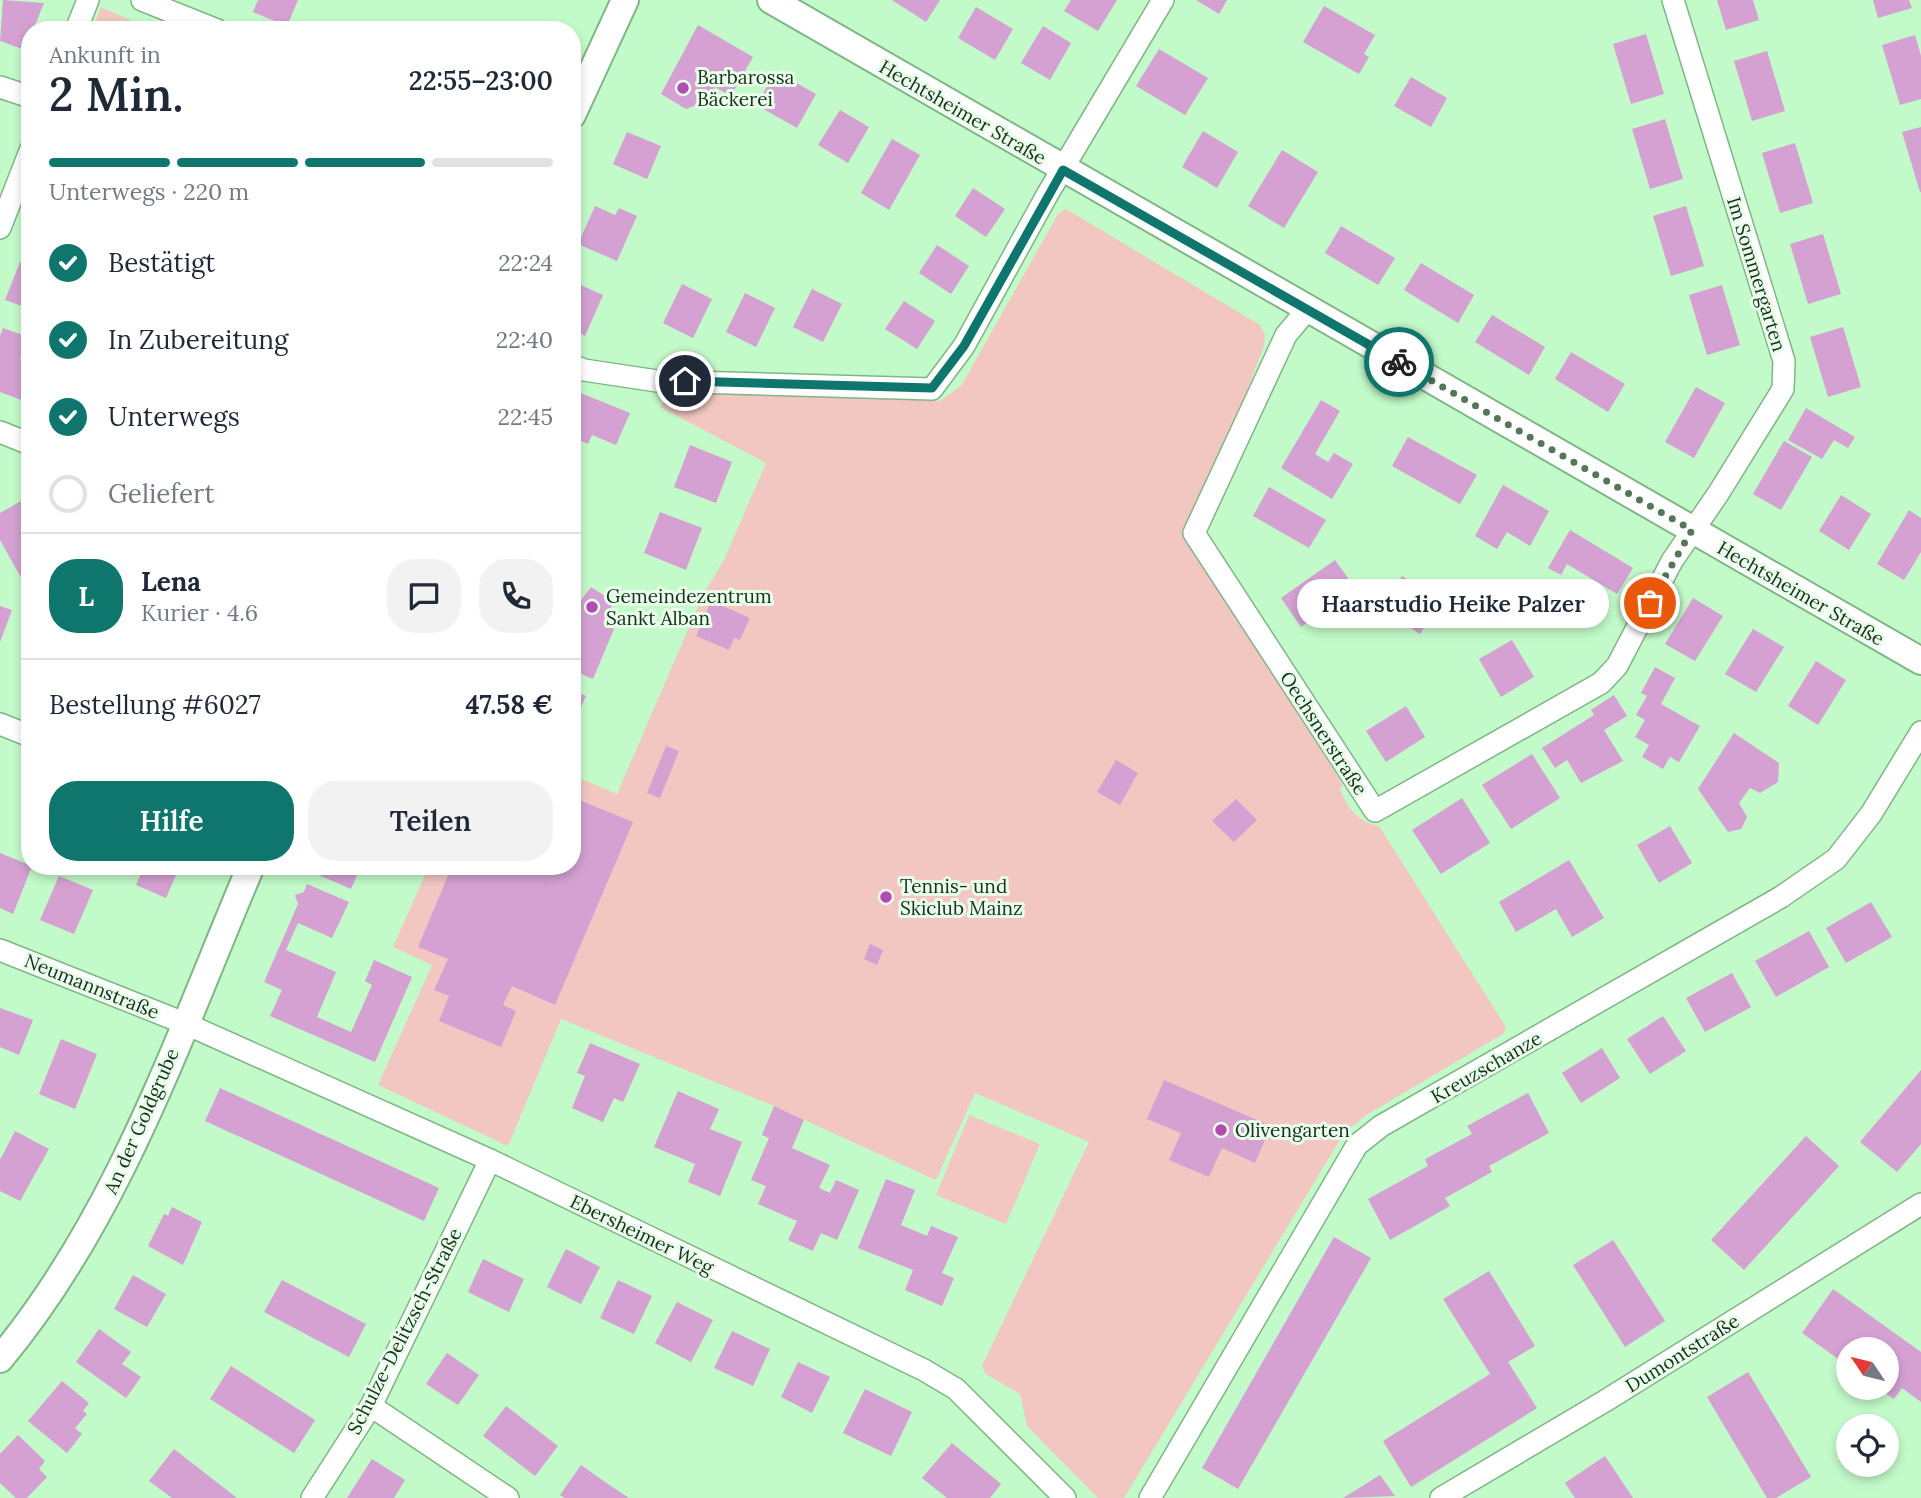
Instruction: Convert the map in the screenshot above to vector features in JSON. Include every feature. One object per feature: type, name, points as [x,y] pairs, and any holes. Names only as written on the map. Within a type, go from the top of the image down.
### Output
[{"type":"street","points":[[80,21],[88,0]]},
{"type":"street","points":[[142,0],[194,21]]},
{"type":"street","points":[[581,95],[625,0]]},
{"type":"street","name":"Hechtsheimer Straße","points":[[771,0],[1921,661]]},
{"type":"street","points":[[581,369],[657,380],[932,388],[964,346],[1163,0]]},
{"type":"street","name":"Im Sommergarten","points":[[1673,0],[1784,361],[1783,389],[1692,530]]},
{"type":"street","points":[[0,88],[21,94]]},
{"type":"street","points":[[0,228],[21,174]]},
{"type":"street","name":"Oechsnerstraße","points":[[1307,310],[1286,335],[1194,533],[1375,811],[1601,683],[1617,666],[1672,561],[1692,530]]},
{"type":"street","points":[[0,432],[21,440]]},
{"type":"street","points":[[0,724],[21,732]]},
{"type":"street","name":"Kreuzschanze","points":[[1150,1498],[1357,1145],[1381,1126],[1781,897],[1836,859],[1871,814],[1921,732]]},
{"type":"street","name":"An der Goldgrube","points":[[0,1359],[42,1306],[106,1201],[247,875]]},
{"type":"street","name":"Neumannstraße","points":[[0,950],[184,1023]]},
{"type":"street","name":"Ebersheimer Weg","points":[[184,1023],[490,1160],[924,1370],[956,1389],[1065,1498]]},
{"type":"street","name":"Schulze-Delitzsch-Straße","points":[[312,1498],[370,1406],[490,1160]]},
{"type":"street","name":"Dumontstraße","points":[[1441,1498],[1605,1401],[1921,1204]]},
{"type":"street","points":[[370,1406],[508,1498]]},
{"type":"shaded area","points":[[101,7],[132,21],[96,21]]},
{"type":"shaded area","points":[[1066,209],[1260,325],[1265,335],[1264,346],[1189,541],[1343,785],[1340,788],[1349,807],[1365,821],[1379,826],[1506,1027],[1503,1034],[1368,1114],[1344,1133],[1124,1498],[1098,1498],[1027,1426],[1020,1394],[986,1374],[982,1366],[1089,1142],[975,1093],[936,1180],[774,1106],[561,1019],[508,1146],[378,1085],[432,965],[393,947],[425,875],[581,875],[581,779],[617,794],[703,595],[724,560],[766,463],[660,407],[672,387],[940,401],[961,386],[1058,214]]},
{"type":"shaded area","points":[[969,1115],[1040,1144],[1006,1224],[936,1195]]},
{"type":"building","points":[[3,0],[44,3],[37,21],[21,21],[21,49],[0,41]]},
{"type":"building","points":[[258,0],[298,0],[289,21],[275,21],[253,12]]},
{"type":"building","points":[[892,0],[940,0],[926,22]]},
{"type":"building","points":[[1071,0],[1117,0],[1098,31],[1064,11]]},
{"type":"building","points":[[1196,0],[1227,0],[1219,14]]},
{"type":"building","points":[[1717,0],[1753,0],[1759,20],[1726,30]]},
{"type":"building","points":[[1873,0],[1909,0],[1912,8],[1878,18]]},
{"type":"building","points":[[1324,6],[1375,35],[1364,54],[1369,57],[1359,74],[1303,42]]},
{"type":"building","points":[[976,7],[1013,29],[995,60],[958,38]]},
{"type":"building","points":[[698,25],[753,57],[731,96],[715,87],[707,101],[686,109],[661,94]]},
{"type":"building","points":[[1043,26],[1071,43],[1050,80],[1021,63]]},
{"type":"building","points":[[1646,34],[1664,94],[1631,104],[1613,44]]},
{"type":"building","points":[[1915,35],[1921,56],[1921,99],[1900,105],[1882,45]]},
{"type":"building","points":[[1159,49],[1208,78],[1185,115],[1136,86]]},
{"type":"building","points":[[1767,51],[1785,111],[1752,121],[1734,61]]},
{"type":"building","points":[[786,77],[816,94],[797,128],[756,105],[771,80],[781,85]]},
{"type":"building","points":[[1411,77],[1447,98],[1431,127],[1394,106]]},
{"type":"building","points":[[840,110],[869,127],[848,163],[818,145]]},
{"type":"building","points":[[1665,119],[1683,179],[1650,189],[1632,129]]},
{"type":"building","points":[[1921,127],[1921,192],[1920,192],[1902,132]]},
{"type":"building","points":[[1203,131],[1238,152],[1217,188],[1182,167]]},
{"type":"building","points":[[627,132],[661,146],[647,179],[613,164]]},
{"type":"building","points":[[892,139],[920,155],[889,210],[861,193]]},
{"type":"building","points":[[1795,143],[1813,203],[1780,213],[1762,153]]},
{"type":"building","points":[[1282,150],[1318,172],[1284,228],[1248,206]]},
{"type":"building","points":[[973,188],[1005,209],[986,237],[955,216]]},
{"type":"building","points":[[595,206],[615,215],[619,208],[637,216],[617,261],[581,245],[581,237]]},
{"type":"building","points":[[1686,206],[1704,266],[1671,276],[1653,216]]},
{"type":"building","points":[[1341,226],[1395,258],[1378,285],[1325,253]]},
{"type":"building","points":[[1823,234],[1841,294],[1808,304],[1790,244]]},
{"type":"building","points":[[937,245],[969,266],[951,294],[919,273]]},
{"type":"building","points":[[20,262],[21,262],[21,306],[5,300]]},
{"type":"building","points":[[1421,263],[1474,295],[1458,323],[1404,290]]},
{"type":"building","points":[[682,284],[712,299],[693,338],[663,323]]},
{"type":"building","points":[[581,285],[603,295],[585,336],[581,334]]},
{"type":"building","points":[[1722,285],[1740,345],[1707,355],[1689,295]]},
{"type":"building","points":[[812,289],[842,304],[823,342],[793,327]]},
{"type":"building","points":[[745,293],[775,308],[756,347],[726,332]]},
{"type":"building","points":[[904,301],[935,321],[917,349],[885,329]]},
{"type":"building","points":[[1492,315],[1545,347],[1529,375],[1475,342]]},
{"type":"building","points":[[1843,327],[1861,387],[1828,397],[1810,337]]},
{"type":"building","points":[[3,328],[21,334],[21,400],[0,392],[0,336]]},
{"type":"building","points":[[1571,352],[1625,384],[1608,412],[1555,379]]},
{"type":"building","points":[[1696,387],[1725,403],[1694,458],[1665,442]]},
{"type":"building","points":[[581,393],[630,413],[616,445],[592,435],[588,444],[581,441]]},
{"type":"building","points":[[1321,400],[1340,411],[1315,454],[1328,462],[1334,453],[1353,464],[1332,499],[1281,468]]},
{"type":"building","points":[[1806,408],[1855,437],[1848,448],[1834,440],[1822,459],[1788,440]]},
{"type":"building","points":[[1408,437],[1477,475],[1460,504],[1392,466]]},
{"type":"building","points":[[1784,441],[1812,457],[1781,510],[1753,494]]},
{"type":"building","points":[[690,445],[732,462],[716,503],[674,487]]},
{"type":"building","points":[[1503,485],[1549,511],[1530,546],[1507,532],[1497,549],[1475,536]]},
{"type":"building","points":[[1269,487],[1326,520],[1309,548],[1253,516]]},
{"type":"building","points":[[1841,495],[1871,514],[1849,550],[1819,531]]},
{"type":"building","points":[[21,501],[21,578],[0,540],[0,513]]},
{"type":"building","points":[[1909,510],[1921,518],[1921,552],[1904,580],[1877,564]]},
{"type":"building","points":[[660,512],[702,528],[686,570],[644,553]]},
{"type":"building","points":[[1570,530],[1633,568],[1617,594],[1567,564],[1561,575],[1548,568]]},
{"type":"building","points":[[1335,560],[1355,588],[1301,627],[1281,598]]},
{"type":"building","points":[[1402,576],[1441,601],[1420,634],[1381,609]]},
{"type":"building","points":[[591,587],[614,602],[603,624],[614,629],[593,679],[581,674],[581,600]]},
{"type":"building","points":[[1693,598],[1723,616],[1695,661],[1665,644]]},
{"type":"building","points":[[711,601],[750,618],[740,640],[734,638],[729,650],[696,636]]},
{"type":"building","points":[[0,606],[12,610],[0,642]]},
{"type":"building","points":[[1753,629],[1784,647],[1756,692],[1725,674]]},
{"type":"building","points":[[1512,640],[1534,677],[1501,697],[1479,659]]},
{"type":"building","points":[[1816,661],[1846,680],[1818,725],[1788,706]]},
{"type":"building","points":[[1655,667],[1675,678],[1661,704],[1700,726],[1679,762],[1670,757],[1663,769],[1642,757],[1649,745],[1635,737],[1645,720],[1636,715],[1647,696],[1641,693]]},
{"type":"building","points":[[581,694],[586,696],[581,707]]},
{"type":"building","points":[[1614,695],[1627,716],[1604,730],[1623,761],[1581,783],[1567,760],[1555,768],[1542,748],[1594,715],[1591,710]]},
{"type":"building","points":[[1406,706],[1425,737],[1386,762],[1366,731]]},
{"type":"building","points":[[1734,733],[1779,763],[1778,782],[1760,793],[1750,788],[1739,803],[1747,817],[1741,829],[1728,832],[1698,789]]},
{"type":"building","points":[[666,746],[679,751],[660,798],[647,793]]},
{"type":"building","points":[[1532,754],[1560,798],[1511,829],[1482,785]]},
{"type":"building","points":[[1116,760],[1138,773],[1120,805],[1097,792]]},
{"type":"building","points":[[1462,798],[1490,843],[1441,874],[1412,830]]},
{"type":"building","points":[[1236,799],[1257,820],[1234,842],[1212,821]]},
{"type":"building","points":[[581,801],[633,822],[555,1005],[512,986],[503,1005],[516,1011],[501,1047],[439,1021],[449,996],[434,990],[448,959],[418,947],[448,875],[581,875]]},
{"type":"building","points":[[1670,826],[1692,863],[1659,883],[1637,845]]},
{"type":"building","points":[[0,853],[21,862],[21,875],[28,875],[13,914],[0,908]]},
{"type":"building","points":[[1569,860],[1604,918],[1572,937],[1556,909],[1516,932],[1499,902]]},
{"type":"building","points":[[140,875],[176,875],[166,898],[136,885]]},
{"type":"building","points":[[319,875],[357,875],[351,889]]},
{"type":"building","points":[[59,876],[93,890],[74,934],[40,920]]},
{"type":"building","points":[[307,884],[349,902],[332,938],[298,923],[286,950],[336,972],[317,1017],[351,1032],[372,985],[365,981],[374,960],[412,977],[375,1062],[270,1016],[282,990],[264,982],[298,904],[295,895],[304,892]]},
{"type":"building","points":[[1871,902],[1892,937],[1846,963],[1826,928]]},
{"type":"building","points":[[1809,931],[1829,967],[1776,997],[1755,961]]},
{"type":"building","points":[[870,944],[883,950],[877,965],[864,959]]},
{"type":"building","points":[[1732,973],[1751,1007],[1705,1032],[1686,998]]},
{"type":"building","points":[[0,1008],[33,1020],[19,1055],[0,1047]]},
{"type":"building","points":[[1663,1016],[1686,1051],[1650,1074],[1627,1039]]},
{"type":"building","points":[[61,1039],[97,1054],[75,1109],[39,1094]]},
{"type":"building","points":[[590,1043],[640,1064],[623,1102],[614,1098],[603,1122],[572,1108],[585,1076],[577,1073]]},
{"type":"building","points":[[1602,1048],[1620,1078],[1581,1103],[1562,1073]]},
{"type":"building","points":[[1921,1070],[1921,1144],[1897,1172],[1860,1142]]},
{"type":"building","name":"Olivengarten","points":[[1164,1080],[1271,1126],[1255,1163],[1222,1148],[1209,1177],[1169,1160],[1181,1133],[1147,1119]]},
{"type":"building","points":[[220,1088],[439,1188],[424,1221],[205,1121]]},
{"type":"building","points":[[678,1091],[719,1109],[710,1129],[742,1142],[720,1196],[688,1182],[695,1164],[654,1147]]},
{"type":"building","points":[[1528,1093],[1549,1133],[1489,1166],[1492,1172],[1445,1198],[1450,1206],[1390,1240],[1368,1199],[1428,1166],[1425,1159],[1472,1134],[1467,1126]]},
{"type":"building","points":[[774,1106],[804,1120],[792,1148],[830,1165],[819,1188],[830,1193],[836,1180],[859,1190],[837,1240],[821,1233],[813,1251],[788,1240],[797,1221],[758,1204],[766,1186],[751,1180],[769,1138],[762,1135]]},
{"type":"building","points":[[15,1131],[49,1149],[20,1201],[0,1191],[0,1160]]},
{"type":"building","points":[[1806,1136],[1839,1166],[1744,1270],[1711,1240]]},
{"type":"building","points":[[886,1179],[915,1190],[901,1225],[927,1236],[931,1226],[958,1237],[942,1273],[954,1278],[942,1306],[905,1290],[913,1270],[858,1248]]},
{"type":"building","points":[[172,1207],[202,1222],[183,1265],[148,1246],[164,1214],[168,1216]]},
{"type":"building","points":[[1334,1237],[1371,1258],[1238,1489],[1202,1468]]},
{"type":"building","points":[[1613,1240],[1665,1321],[1625,1347],[1573,1265]]},
{"type":"building","points":[[566,1249],[600,1267],[581,1304],[547,1287]]},
{"type":"building","points":[[483,1259],[524,1279],[509,1312],[468,1292]]},
{"type":"building","points":[[1489,1271],[1535,1346],[1508,1362],[1537,1408],[1411,1487],[1383,1441],[1490,1374],[1443,1299]]},
{"type":"building","points":[[133,1275],[166,1294],[147,1327],[114,1309]]},
{"type":"building","points":[[282,1280],[366,1324],[349,1357],[264,1312]]},
{"type":"building","points":[[618,1280],[652,1296],[634,1334],[600,1318]]},
{"type":"building","points":[[1833,1289],[1921,1352],[1921,1402],[1902,1388],[1899,1392],[1899,1337],[1836,1337],[1836,1357],[1802,1333]]},
{"type":"building","points":[[677,1302],[713,1320],[691,1362],[655,1343]]},
{"type":"building","points":[[99,1329],[131,1352],[122,1364],[141,1377],[126,1398],[76,1362]]},
{"type":"building","points":[[732,1331],[770,1349],[753,1386],[714,1368]]},
{"type":"building","points":[[447,1353],[479,1375],[458,1405],[426,1384]]},
{"type":"building","points":[[798,1362],[830,1377],[812,1413],[781,1397]]},
{"type":"building","points":[[231,1366],[315,1420],[294,1453],[210,1399]]},
{"type":"building","points":[[1748,1372],[1811,1477],[1776,1498],[1767,1498],[1707,1397]]},
{"type":"building","points":[[62,1381],[89,1403],[83,1411],[87,1414],[75,1428],[82,1434],[67,1453],[28,1421]]},
{"type":"building","points":[[865,1389],[912,1412],[891,1456],[843,1433]]},
{"type":"building","points":[[506,1406],[558,1446],[535,1476],[483,1436]]},
{"type":"building","points":[[18,1435],[45,1461],[39,1469],[47,1477],[27,1498],[16,1498],[0,1483],[0,1454]]},
{"type":"building","points":[[952,1443],[1001,1484],[990,1498],[947,1498],[922,1478]]},
{"type":"building","points":[[174,1449],[237,1498],[172,1498],[149,1481]]},
{"type":"building","points":[[1605,1456],[1633,1498],[1575,1498],[1565,1483]]},
{"type":"building","points":[[372,1459],[405,1480],[394,1498],[347,1498]]},
{"type":"building","points":[[581,1465],[629,1498],[565,1498],[560,1495]]},
{"type":"building","points":[[1380,1475],[1395,1496],[1343,1498]]},
{"type":"way so far","points":[[1399,362],[1692,530],[1650,603]]},
{"type":"place","name":"Barbarossa Bäckerei","points":[[683,88]]},
{"type":"place","name":"Haarstudio Heike Palzer","points":[[1650,603]]},
{"type":"place","name":"Gemeindezentrum Sankt Alban","points":[[592,607]]},
{"type":"place","name":"Tennis- und Skiclub Mainz","points":[[886,897]]},
{"type":"place","name":"Olivengarten","points":[[1221,1130]]},
{"type":"route","points":[[685,381],[932,388],[964,346],[1063,170],[1399,362]]}]
